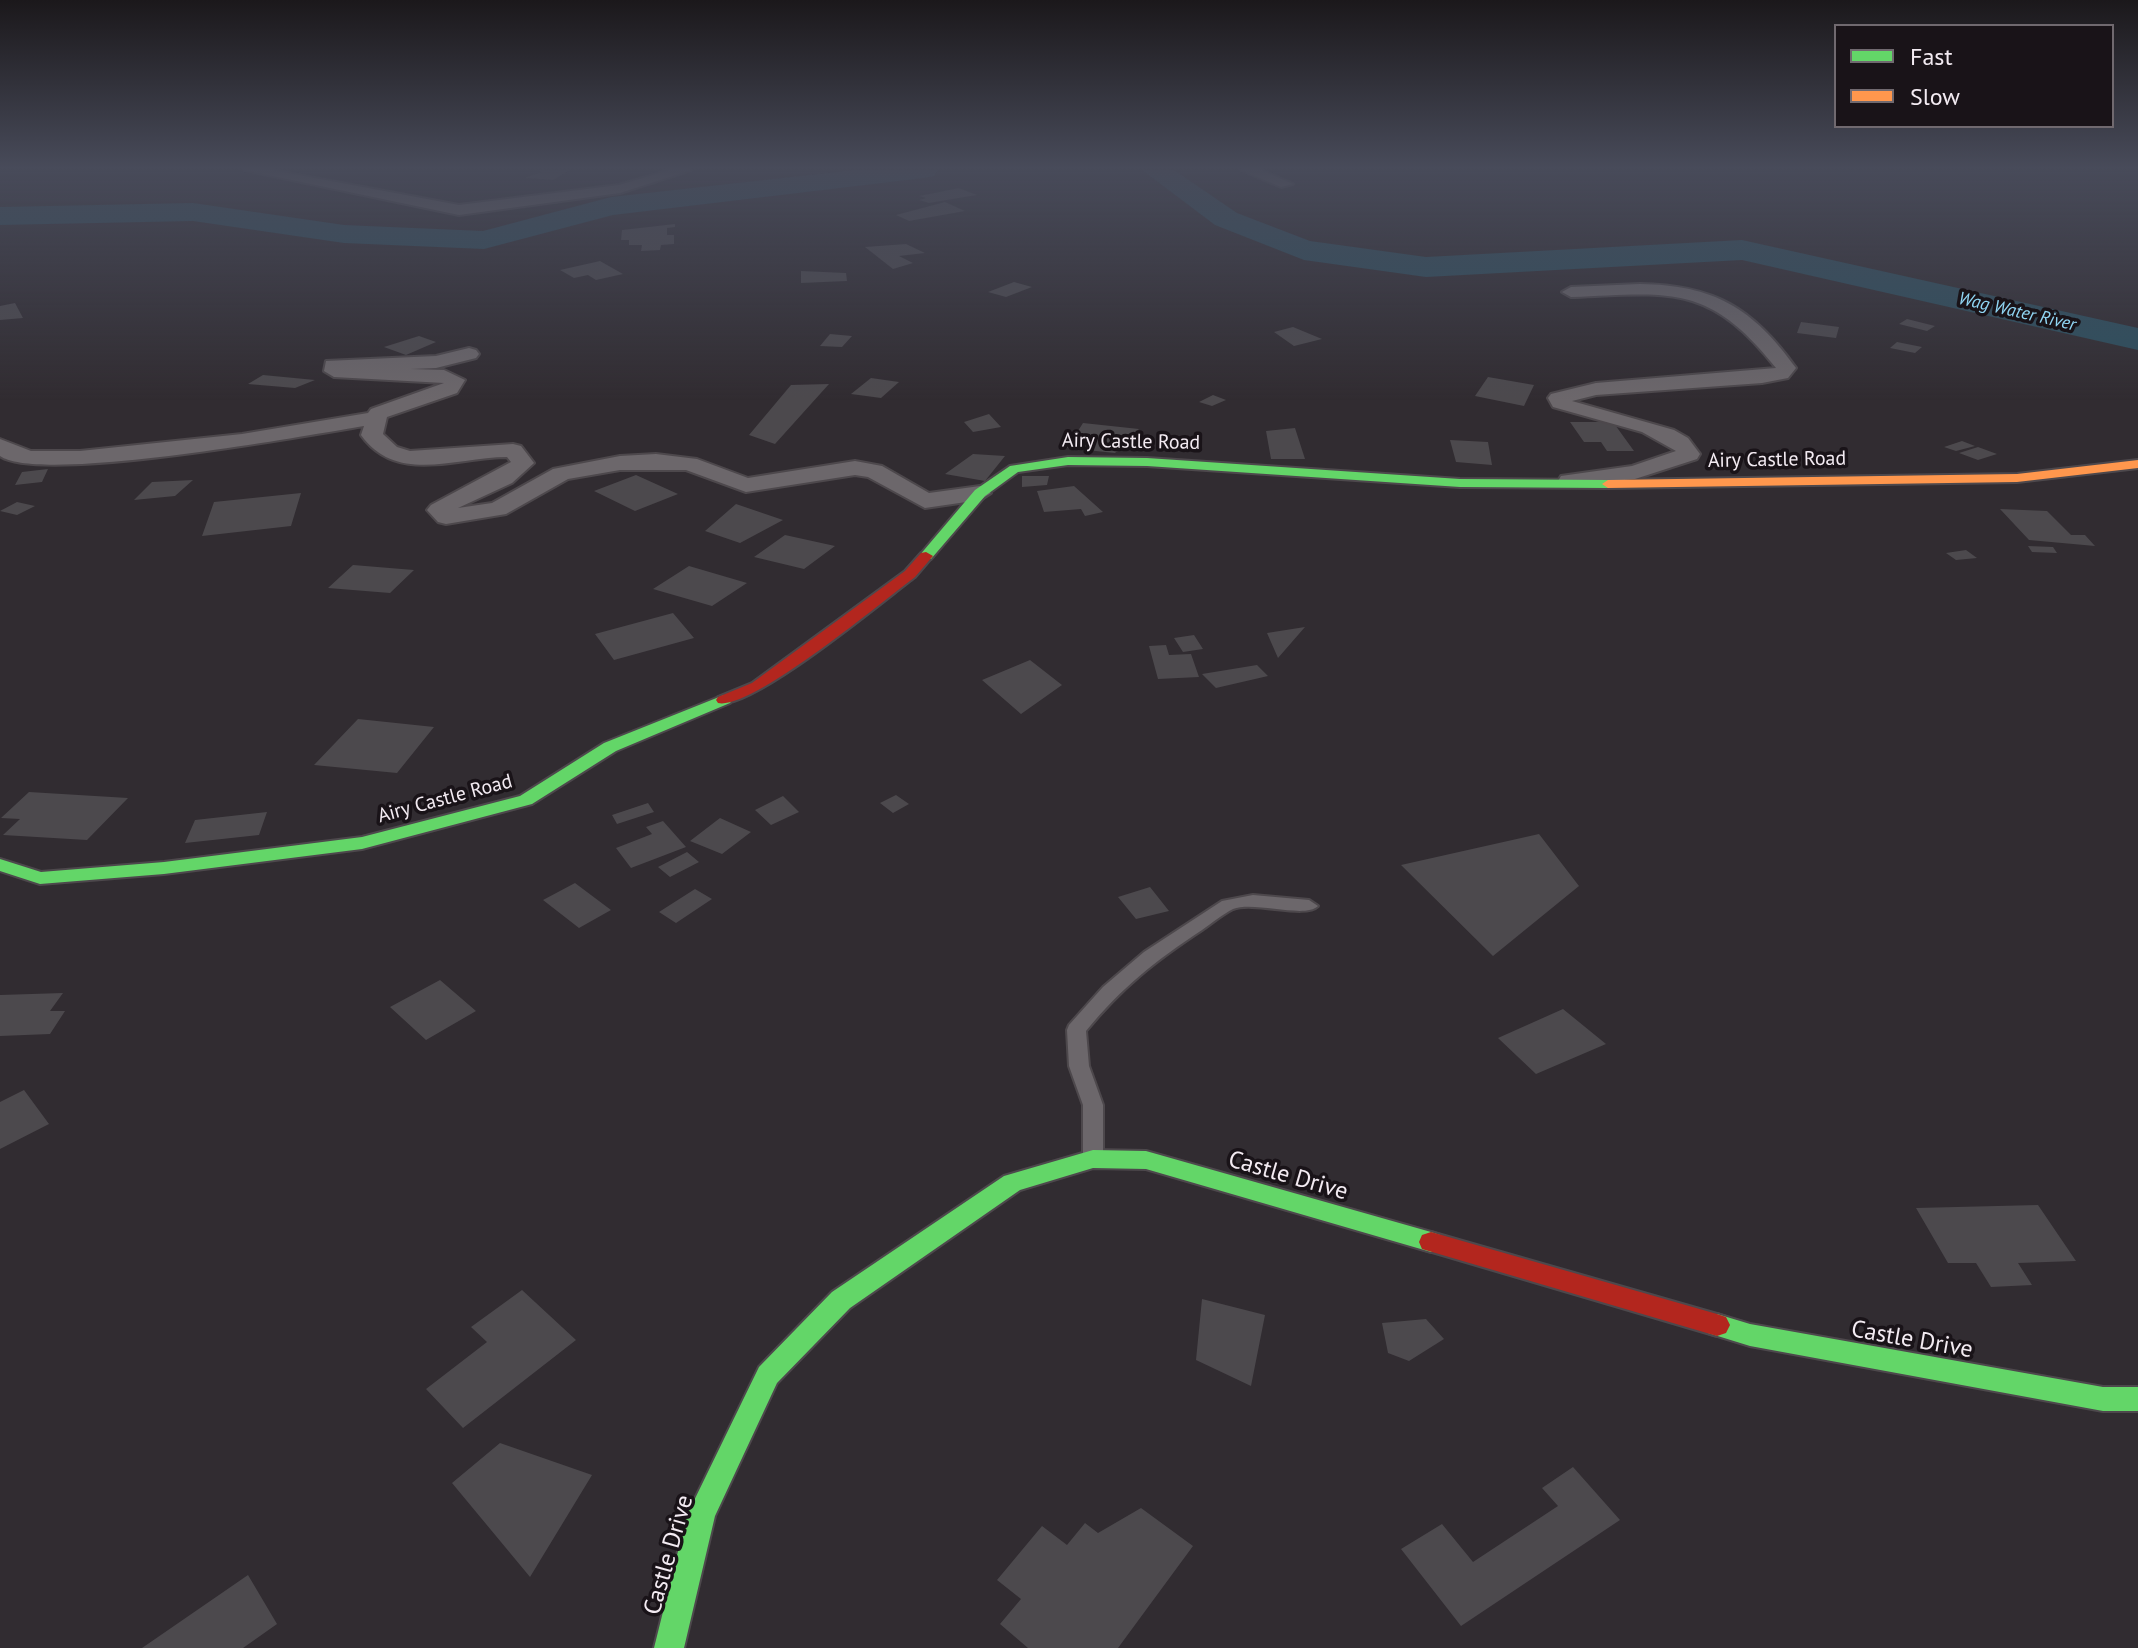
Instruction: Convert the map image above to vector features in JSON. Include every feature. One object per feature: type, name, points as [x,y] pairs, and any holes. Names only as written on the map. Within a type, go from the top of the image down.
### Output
[{"type":"street","points":[[1565,482],[1635,472],[1689,454],[1685,446],[1665,434],[1627,421],[1572,410],[1560,403],[1558,398],[1596,389],[1762,377],[1781,374],[1786,368],[1754,326],[1692,290],[1571,292]]},
{"type":"street","points":[[469,354],[436,362],[333,365],[334,371],[444,376],[455,380],[450,389],[378,413],[372,435],[395,455],[421,458],[503,450],[513,451],[523,463],[510,476],[453,500],[439,510],[446,517],[498,509],[561,474],[620,463],[656,461],[689,464],[746,485],[764,485],[855,468],[874,471],[925,501],[980,493]]},
{"type":"street","points":[[0,446],[12,455],[31,458],[80,458],[242,440],[376,418]]},
{"type":"street","name":"Airy Castle Road","points":[[0,865],[40,878],[164,868],[362,843],[526,800],[610,747],[758,686],[910,574],[980,493],[1014,469],[1068,461],[1225,466],[1460,483],[1669,485],[2017,478],[2138,464]]},
{"type":"street","name":"Castle Drive","points":[[669,1648],[701,1515],[768,1375],[841,1300],[1012,1183],[1093,1159],[1146,1160],[1750,1335],[2103,1399],[2138,1399]]},
{"type":"lane","points":[[1093,1159],[1093,1105],[1079,1066],[1076,1030],[1109,991],[1150,956],[1228,905],[1253,900],[1309,906]]},
{"type":"building","points":[[642,247],[661,247],[660,250],[641,251]]},
{"type":"building","points":[[865,247],[912,247],[925,253],[899,256],[913,263],[893,269]]},
{"type":"building","points":[[600,261],[623,274],[596,280],[588,275],[574,278],[560,270]]},
{"type":"building","points":[[801,271],[846,273],[847,281],[801,283]]},
{"type":"building","points":[[1014,282],[1032,287],[1006,297],[988,292]]},
{"type":"building","points":[[15,303],[23,318],[0,320],[0,306]]},
{"type":"building","points":[[1907,319],[1935,326],[1927,331],[1899,324]]},
{"type":"building","points":[[1801,322],[1839,327],[1836,338],[1797,333]]},
{"type":"building","points":[[1293,327],[1322,339],[1294,346],[1274,332]]},
{"type":"building","points":[[830,334],[852,336],[842,347],[820,346]]},
{"type":"building","points":[[419,336],[436,342],[406,355],[384,347]]},
{"type":"building","points":[[1897,342],[1922,347],[1915,353],[1890,348]]},
{"type":"building","points":[[263,375],[315,380],[295,388],[248,384]]},
{"type":"building","points":[[1488,377],[1534,385],[1524,406],[1475,396]]},
{"type":"building","points":[[871,378],[899,382],[881,398],[851,394]]},
{"type":"building","points":[[829,384],[775,444],[749,435],[791,385]]},
{"type":"building","points":[[1213,395],[1226,400],[1212,406],[1199,402]]},
{"type":"building","points":[[989,414],[1001,427],[973,432],[964,422]]},
{"type":"building","points":[[1570,422],[1613,422],[1634,451],[1607,451],[1601,442],[1584,442]]},
{"type":"building","points":[[1083,423],[1139,429],[1115,453],[1067,448]]},
{"type":"building","points":[[1295,428],[1305,459],[1271,459],[1266,431]]},
{"type":"building","points":[[1450,440],[1488,442],[1492,465],[1456,462]]},
{"type":"building","points":[[1962,441],[1975,446],[1956,451],[1944,447]]},
{"type":"building","points":[[1978,447],[1997,454],[1978,460],[1959,453]]},
{"type":"building","points":[[973,454],[1005,456],[985,481],[945,474]]},
{"type":"building","points":[[48,469],[42,482],[15,485],[22,472]]},
{"type":"building","points":[[636,475],[678,494],[635,511],[594,491]]},
{"type":"building","points":[[1022,476],[1049,476],[1047,485],[1022,487]]},
{"type":"building","points":[[193,480],[175,496],[134,500],[152,482]]},
{"type":"building","points":[[1074,486],[1103,512],[1085,516],[1081,509],[1044,512],[1037,491]]},
{"type":"building","points":[[301,493],[291,526],[202,536],[214,502]]},
{"type":"building","points":[[17,502],[35,506],[17,515],[0,511]]},
{"type":"building","points":[[736,504],[783,520],[740,543],[705,531]]},
{"type":"building","points":[[2000,509],[2047,511],[2071,535],[2085,535],[2095,546],[2029,540]]},
{"type":"building","points":[[785,535],[835,546],[804,569],[754,557]]},
{"type":"building","points":[[2028,546],[2053,547],[2057,553],[2032,552]]},
{"type":"building","points":[[1966,550],[1977,558],[1956,560],[1946,553]]},
{"type":"building","points":[[353,565],[414,570],[390,593],[328,588]]},
{"type":"building","points":[[689,566],[747,583],[712,606],[653,589]]},
{"type":"building","points":[[673,613],[694,638],[614,660],[595,634]]},
{"type":"building","points":[[1305,627],[1278,658],[1267,633]]},
{"type":"building","points":[[1194,635],[1203,649],[1183,652],[1174,638]]},
{"type":"building","points":[[1166,645],[1169,655],[1191,654],[1199,677],[1158,679],[1149,646]]},
{"type":"building","points":[[1030,660],[1062,685],[1021,714],[982,680]]},
{"type":"building","points":[[1257,665],[1268,676],[1216,688],[1202,674]]},
{"type":"building","points":[[358,719],[434,727],[397,773],[314,765]]},
{"type":"building","points":[[29,792],[128,798],[87,840],[3,835],[20,819],[1,818]]},
{"type":"building","points":[[896,795],[909,804],[893,813],[880,803]]},
{"type":"building","points":[[783,796],[799,812],[771,825],[755,810]]},
{"type":"building","points":[[648,803],[654,812],[617,824],[612,815]]},
{"type":"building","points":[[267,812],[259,835],[185,843],[195,820]]},
{"type":"building","points":[[720,818],[751,832],[722,854],[690,841]]},
{"type":"building","points":[[663,821],[686,847],[631,868],[616,848],[652,834],[646,827]]},
{"type":"building","points":[[1539,834],[1579,886],[1493,956],[1401,865]]},
{"type":"building","points":[[687,852],[699,862],[670,877],[658,867]]},
{"type":"building","points":[[575,883],[611,910],[579,928],[543,900]]},
{"type":"building","points":[[1150,887],[1169,911],[1136,919],[1118,897]]},
{"type":"building","points":[[695,889],[712,899],[676,923],[659,912]]},
{"type":"building","points":[[440,980],[476,1011],[426,1040],[390,1007]]},
{"type":"building","points":[[63,993],[50,1011],[65,1011],[50,1034],[0,1036],[0,995]]},
{"type":"building","points":[[1563,1009],[1606,1044],[1536,1074],[1498,1038]]},
{"type":"building","points":[[24,1090],[49,1124],[0,1149],[0,1102]]},
{"type":"building","points":[[2038,1205],[2076,1261],[2018,1263],[2032,1285],[1991,1287],[1976,1263],[1948,1263],[1916,1208]]},
{"type":"building","points":[[522,1290],[576,1340],[463,1428],[426,1389],[487,1342],[471,1327]]},
{"type":"building","points":[[1202,1299],[1265,1315],[1251,1386],[1196,1360]]},
{"type":"building","points":[[1426,1319],[1444,1339],[1409,1361],[1388,1353],[1382,1323]]},
{"type":"building","points":[[500,1443],[592,1475],[530,1577],[452,1483]]},
{"type":"building","points":[[1573,1467],[1620,1520],[1461,1626],[1401,1549],[1442,1524],[1473,1562],[1558,1506],[1542,1488]]},
{"type":"building","points":[[1141,1508],[1193,1546],[1118,1648],[1028,1648],[1000,1624],[1021,1599],[997,1580],[1042,1526],[1067,1545],[1085,1523],[1098,1533]]},
{"type":"building","points":[[248,1575],[277,1624],[243,1648],[142,1648]]},
{"type":"waterway","name":"Wag Water River","points":[[1296,247],[1426,267],[1742,250],[2138,339]]},
{"type":"traffic: fast","points":[[926,556],[980,493],[1014,469],[1068,461],[1147,462],[1460,483],[1608,484]]},
{"type":"traffic: fast","points":[[0,865],[40,878],[164,868],[362,843],[526,800],[610,747],[724,700]]},
{"type":"traffic: fast","points":[[669,1648],[701,1515],[768,1375],[841,1300],[1012,1183],[1093,1159],[1146,1160],[1431,1242]]},
{"type":"traffic: fast","points":[[1717,1325],[1750,1335],[2103,1399],[2138,1399]]},
{"type":"traffic: slow","points":[[1608,484],[2017,478],[2138,464]]},
{"type":"traffic: jam","points":[[724,700],[758,686],[910,574],[926,556]]},
{"type":"traffic: jam","points":[[1431,1242],[1717,1325]]}]
